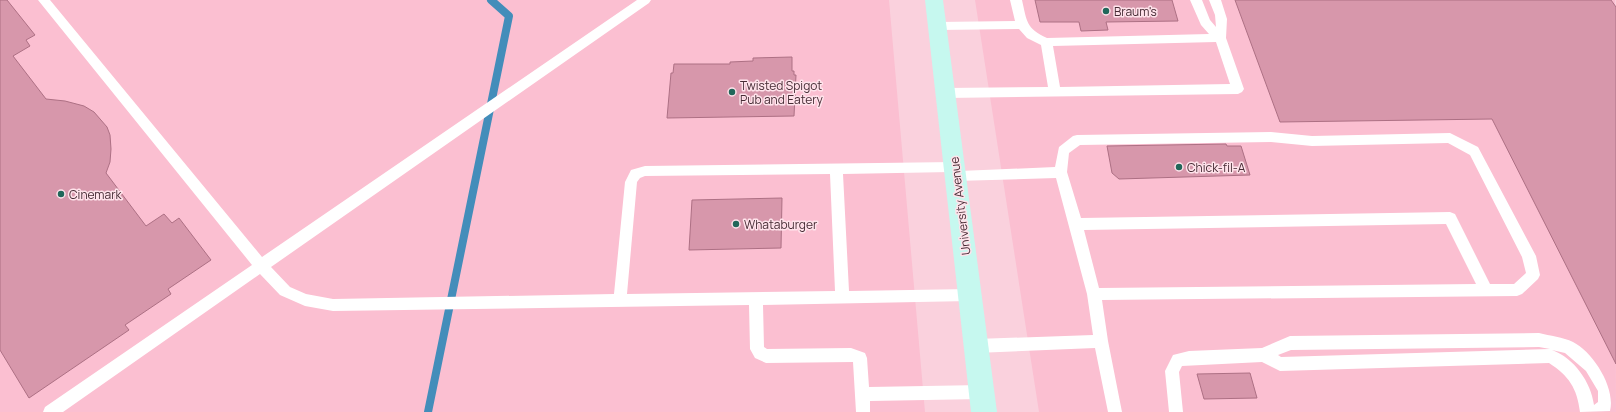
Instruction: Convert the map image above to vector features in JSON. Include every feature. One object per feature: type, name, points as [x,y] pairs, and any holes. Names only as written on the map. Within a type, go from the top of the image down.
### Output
[{"type":"main road","name":"University Avenue","points":[[934,0],[983,402]]},
{"type":"lane","points":[[44,0],[260,266],[285,291],[305,300],[333,305],[970,295]]},
{"type":"lane","points":[[50,412],[645,0]]},
{"type":"lane","points":[[1016,0],[1022,25],[1031,35],[1046,42],[1220,38]]},
{"type":"lane","points":[[946,93],[1238,89],[1220,38],[1205,22],[1196,0]]},
{"type":"lane","points":[[1215,0],[1222,15],[1223,24],[1220,38]]},
{"type":"lane","points":[[938,26],[1022,25]]},
{"type":"lane","points":[[1046,42],[1056,92]]},
{"type":"lane","points":[[1094,294],[1517,290],[1533,276],[1529,256],[1474,151],[1450,138],[1312,141],[1271,137],[1077,140],[1063,151],[1061,172],[1094,294],[1101,341],[1115,412]]},
{"type":"lane","points":[[620,300],[631,182],[633,176],[637,173],[645,171],[836,168],[956,172],[1061,172]]},
{"type":"lane","points":[[836,168],[842,297]]},
{"type":"lane","points":[[1076,224],[1450,218],[1486,290]]},
{"type":"lane","points":[[756,298],[757,350],[766,356],[851,355],[860,358],[864,412]]},
{"type":"lane","points":[[1176,412],[1172,371],[1178,360],[1189,358],[1263,355],[1290,342],[1539,340],[1569,347],[1591,366],[1605,390],[1605,406],[1596,412]]},
{"type":"lane","points":[[976,346],[1101,341]]},
{"type":"lane","points":[[1263,355],[1280,364],[1551,356],[1566,366],[1579,381],[1587,401],[1587,412]]},
{"type":"lane","points":[[863,394],[983,402]]},
{"type":"shaded area","points":[[0,0],[889,0],[925,412],[0,412]]},
{"type":"shaded area","points":[[975,0],[1615,0],[1616,412],[1039,412]]},
{"type":"building","name":"Cinemark","points":[[0,0],[7,0],[35,35],[26,40],[30,46],[13,56],[46,99],[65,101],[84,106],[94,112],[107,127],[110,135],[111,149],[110,162],[106,173],[146,226],[164,214],[172,223],[179,218],[211,260],[168,289],[171,294],[125,325],[129,330],[29,398],[0,350]]},
{"type":"building","name":"Braum's","points":[[1035,0],[1172,0],[1178,21],[1106,22],[1108,30],[1081,31],[1079,22],[1040,22]]},
{"type":"building","points":[[1235,0],[1611,0],[1616,7],[1616,364],[1492,119],[1280,122]]},
{"type":"building","name":"Twisted Spigot Pub and Eatery","points":[[792,57],[792,71],[794,71],[794,75],[796,75],[794,116],[667,118],[671,73],[673,73],[674,64],[730,64],[730,62],[753,61],[753,58]]},
{"type":"building","name":"Chick-fil-A","points":[[1226,144],[1227,146],[1241,146],[1250,175],[1119,179],[1112,173],[1107,146]]},
{"type":"building","name":"Whataburger","points":[[782,198],[781,248],[689,250],[692,200]]},
{"type":"building","points":[[1250,373],[1257,398],[1204,399],[1197,374]]},
{"type":"waterway","points":[[428,412],[509,16],[491,0]]},
{"type":"place","name":"Braum's","points":[[1106,11]]},
{"type":"place","name":"Twisted Spigot Pub and Eatery","points":[[732,92]]},
{"type":"place","name":"Chick-fil-A","points":[[1179,167]]},
{"type":"place","name":"Cinemark","points":[[61,194]]},
{"type":"place","name":"Whataburger","points":[[736,224]]}]
